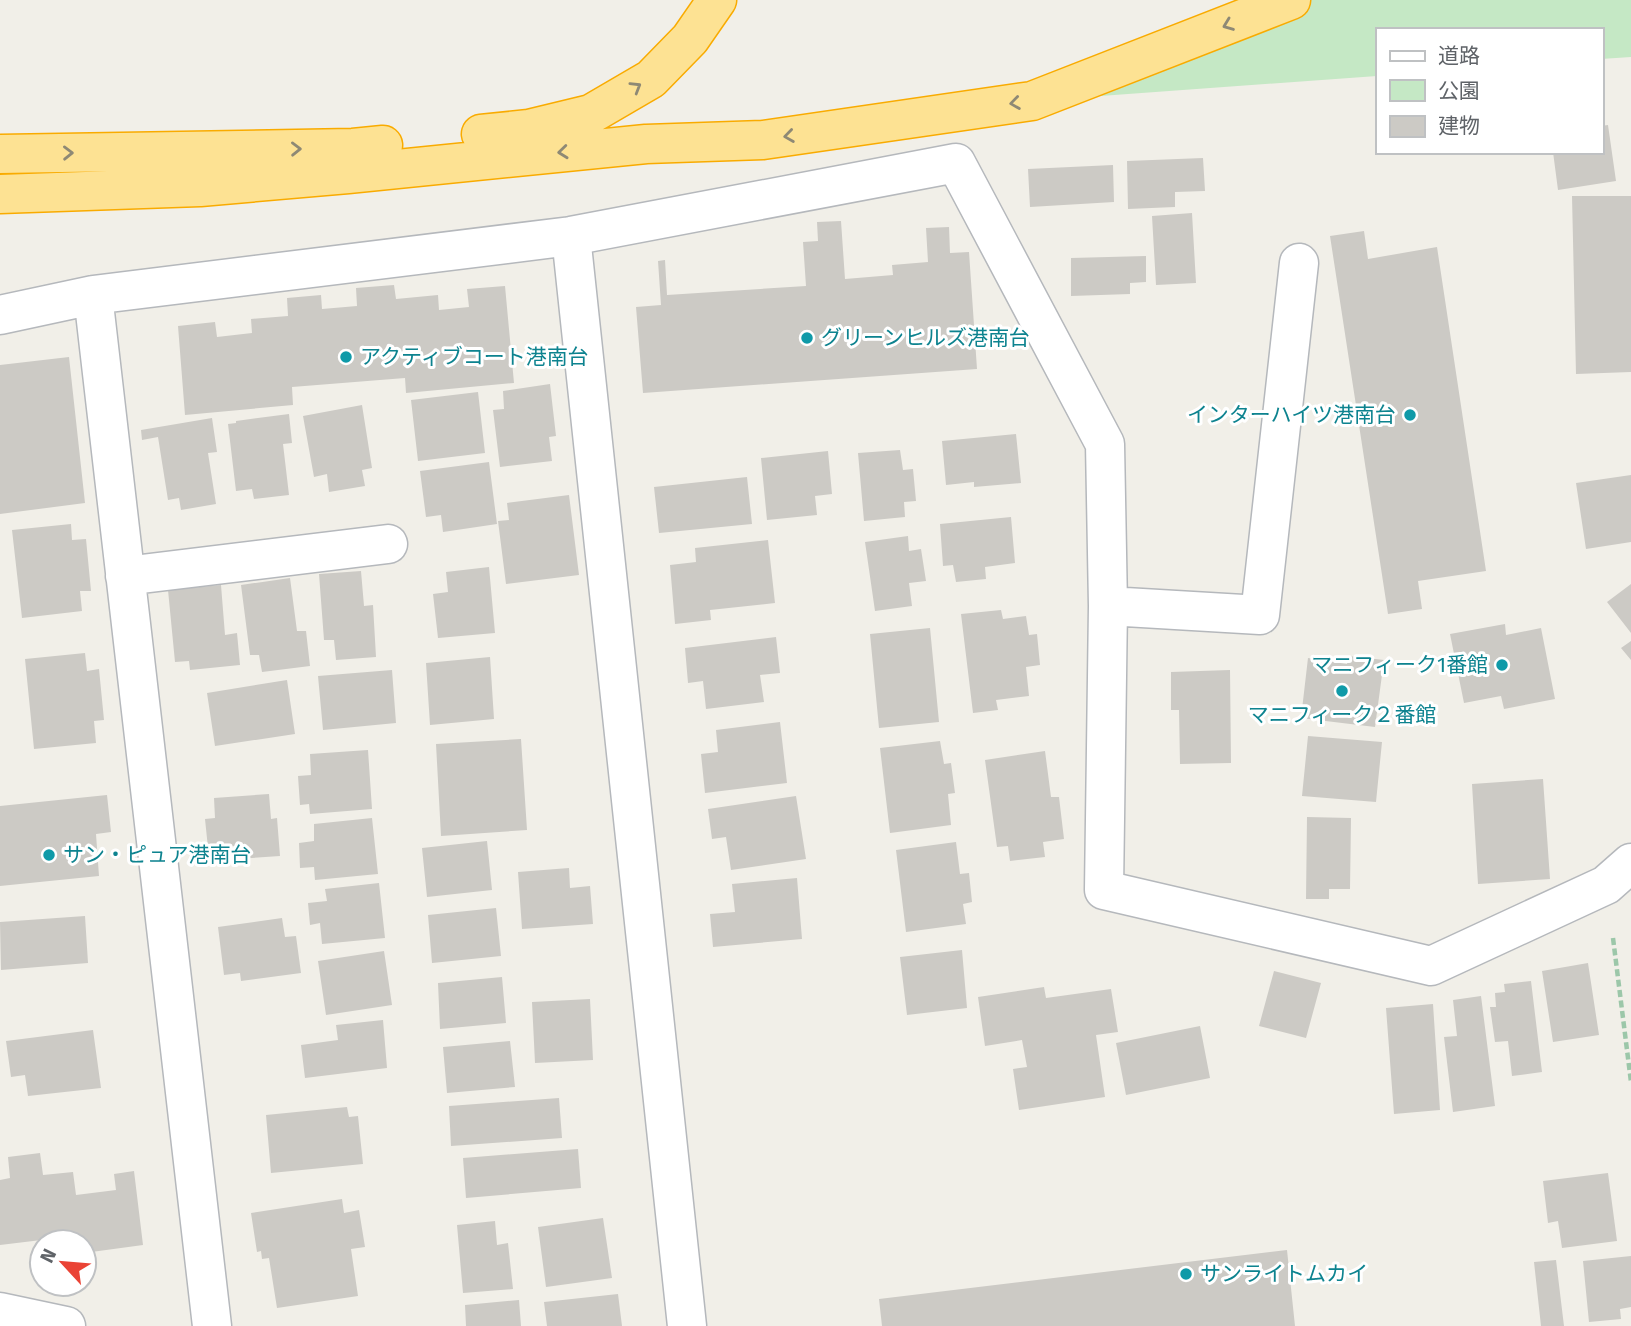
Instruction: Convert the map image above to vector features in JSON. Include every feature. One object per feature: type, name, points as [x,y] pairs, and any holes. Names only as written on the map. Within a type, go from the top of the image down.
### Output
[{"type":"highway","points":[[0,154],[353,148],[529,129],[591,114],[651,79],[690,39],[717,0]]},
{"type":"highway","points":[[0,194],[200,187],[646,144],[763,140],[1032,101],[1291,0]]},
{"type":"street","points":[[0,315],[93,295],[571,236],[956,163],[1105,444],[1108,606],[1104,890],[1431,966],[1618,874]]},
{"type":"street","points":[[571,236],[687,1326]]},
{"type":"street","points":[[1108,606],[1260,615],[1299,263]]},
{"type":"street","points":[[93,295],[212,1326]]},
{"type":"street","points":[[125,576],[388,544]]},
{"type":"street","points":[[0,1312],[66,1326]]},
{"type":"path","points":[[1618,874],[1631,1083]]},
{"type":"green space","points":[[1291,0],[1631,0],[1631,57],[1603,59],[1603,28],[1376,28],[1376,76],[1032,101]]},
{"type":"building","points":[[1608,125],[1616,181],[1558,190],[1553,154],[1603,154],[1603,126]]},
{"type":"building","points":[[1203,158],[1205,191],[1175,192],[1175,207],[1128,209],[1127,161]]},
{"type":"building","points":[[1113,165],[1114,202],[1030,207],[1028,169]]},
{"type":"building","points":[[1572,196],[1631,196],[1631,372],[1576,374]]},
{"type":"building","points":[[1192,213],[1196,283],[1156,285],[1152,216]]},
{"type":"building","name":"グリーンヒルズ港南台","points":[[841,221],[845,279],[893,275],[892,265],[928,262],[926,228],[949,227],[950,253],[969,252],[977,369],[643,393],[636,307],[661,305],[658,261],[665,260],[667,295],[806,286],[803,242],[818,241],[817,222]]},
{"type":"building","name":"インターハイツ港南台","points":[[1364,231],[1368,259],[1437,247],[1486,571],[1418,581],[1422,609],[1388,614],[1330,236]]},
{"type":"building","points":[[1146,256],[1146,282],[1130,283],[1130,294],[1071,296],[1071,258]]},
{"type":"building","name":"アクティブコート港南台","points":[[394,285],[396,299],[438,295],[439,310],[469,307],[467,289],[505,286],[514,383],[406,393],[405,378],[292,387],[293,405],[185,415],[178,326],[215,322],[217,337],[252,333],[251,319],[288,316],[287,298],[321,295],[322,309],[357,306],[356,288]]},
{"type":"building","points":[[69,357],[85,503],[0,514],[0,365]]},
{"type":"building","points":[[550,384],[556,436],[549,437],[552,461],[500,467],[493,410],[504,409],[503,391]]},
{"type":"building","points":[[478,392],[485,453],[418,461],[411,400]]},
{"type":"building","points":[[362,405],[372,468],[362,470],[365,486],[329,492],[327,474],[314,477],[303,416]]},
{"type":"building","points":[[289,414],[292,443],[283,444],[289,495],[254,499],[252,489],[236,491],[228,424]]},
{"type":"building","points":[[212,418],[217,452],[208,453],[216,504],[181,510],[179,498],[168,500],[158,437],[142,440],[141,430]]},
{"type":"building","points":[[1016,434],[1021,483],[974,487],[974,482],[946,485],[942,441]]},
{"type":"building","points":[[900,450],[903,470],[913,469],[916,501],[904,502],[905,517],[864,521],[858,453]]},
{"type":"building","points":[[828,451],[832,494],[815,496],[817,515],[767,520],[761,458]]},
{"type":"building","points":[[489,462],[497,524],[443,532],[441,515],[426,517],[420,471]]},
{"type":"building","points":[[1631,475],[1631,542],[1586,549],[1576,483]]},
{"type":"building","points":[[747,477],[752,524],[659,533],[654,487]]},
{"type":"building","points":[[569,495],[579,575],[506,584],[498,521],[509,520],[507,503]]},
{"type":"building","points":[[1011,517],[1015,563],[985,567],[986,579],[956,582],[953,565],[943,566],[940,524]]},
{"type":"building","points":[[71,524],[72,540],[86,539],[91,591],[80,591],[82,611],[22,618],[12,530]]},
{"type":"building","points":[[908,536],[909,551],[921,549],[926,581],[909,583],[912,606],[875,611],[865,542]]},
{"type":"building","points":[[768,540],[775,603],[710,610],[711,620],[675,624],[670,565],[696,562],[695,548]]},
{"type":"building","points":[[489,567],[495,633],[438,638],[433,594],[448,592],[446,572]]},
{"type":"building","points":[[361,571],[364,606],[373,605],[376,657],[336,660],[334,640],[324,640],[319,574]]},
{"type":"building","points":[[290,578],[297,631],[306,631],[310,666],[262,672],[259,655],[250,655],[241,585]]},
{"type":"building","points":[[1631,584],[1631,633],[1607,602]]},
{"type":"building","points":[[221,585],[225,635],[237,633],[240,665],[190,670],[189,661],[175,662],[168,590]]},
{"type":"building","points":[[1001,610],[1003,619],[1026,616],[1029,635],[1037,634],[1040,665],[1026,667],[1029,696],[996,700],[998,710],[973,713],[961,614]]},
{"type":"building","name":"マニフィーク1番館","points":[[1505,624],[1506,635],[1541,628],[1555,699],[1504,709],[1501,696],[1464,703],[1450,634]]},
{"type":"building","points":[[930,628],[939,722],[879,728],[870,634]]},
{"type":"building","points":[[776,637],[780,673],[760,675],[764,702],[706,709],[703,681],[688,683],[685,648]]},
{"type":"building","points":[[1631,641],[1631,660],[1621,648]]},
{"type":"building","points":[[85,653],[87,671],[99,669],[104,720],[94,721],[96,743],[34,749],[25,659]]},
{"type":"building","name":"マニフィーク２番館","points":[[1349,656],[1384,660],[1375,727],[1301,718],[1308,658],[1347,664]]},
{"type":"building","points":[[490,657],[494,719],[430,725],[426,663]]},
{"type":"building","points":[[392,670],[396,723],[323,730],[318,676]]},
{"type":"building","points":[[1230,670],[1231,763],[1180,764],[1179,710],[1171,710],[1171,672]]},
{"type":"building","points":[[287,680],[295,734],[215,746],[207,693]]},
{"type":"building","points":[[780,722],[787,783],[705,793],[701,754],[718,752],[716,730]]},
{"type":"building","points":[[1308,736],[1382,742],[1376,802],[1302,796]]},
{"type":"building","points":[[521,739],[527,830],[441,836],[436,744]]},
{"type":"building","points":[[940,741],[944,764],[951,763],[955,793],[948,794],[951,825],[890,833],[880,748]]},
{"type":"building","points":[[368,750],[372,809],[310,814],[309,804],[300,805],[298,776],[311,775],[310,754]]},
{"type":"building","points":[[1045,751],[1051,797],[1059,797],[1064,839],[1043,842],[1045,857],[1010,861],[1008,846],[997,847],[985,760]]},
{"type":"building","points":[[1543,779],[1550,879],[1478,884],[1472,784]]},
{"type":"building","points":[[269,794],[271,819],[277,818],[280,856],[236,859],[235,846],[208,848],[205,819],[215,818],[214,798]]},
{"type":"building","name":"サン・ピュア港南台","points":[[107,795],[111,832],[96,834],[99,876],[0,886],[0,806]]},
{"type":"building","points":[[796,796],[806,859],[731,870],[726,837],[712,839],[708,809]]},
{"type":"building","points":[[1307,817],[1351,818],[1350,889],[1329,889],[1329,899],[1306,899]]},
{"type":"building","points":[[372,818],[378,874],[315,880],[314,867],[300,868],[299,843],[314,841],[314,824]]},
{"type":"building","points":[[487,841],[492,890],[427,897],[422,848]]},
{"type":"building","points":[[956,842],[960,874],[969,873],[972,902],[963,904],[966,924],[906,932],[896,850]]},
{"type":"building","points":[[569,868],[570,888],[590,886],[593,924],[522,929],[518,872]]},
{"type":"building","points":[[797,878],[802,939],[713,947],[710,914],[735,912],[732,884]]},
{"type":"building","points":[[379,883],[385,938],[322,944],[320,923],[310,925],[308,903],[327,901],[325,889]]},
{"type":"building","points":[[496,908],[501,956],[432,963],[428,915]]},
{"type":"building","points":[[85,916],[88,963],[1,970],[0,922]]},
{"type":"building","points":[[282,918],[285,937],[296,936],[301,973],[241,981],[240,973],[224,975],[218,927]]},
{"type":"building","points":[[962,950],[967,1008],[907,1015],[900,957]]},
{"type":"building","points":[[384,951],[392,1005],[326,1015],[318,961]]},
{"type":"building","points":[[1588,963],[1599,1035],[1553,1042],[1542,971]]},
{"type":"building","points":[[1274,971],[1321,983],[1306,1038],[1259,1026]]},
{"type":"building","points":[[502,977],[506,1023],[440,1029],[438,983]]},
{"type":"building","points":[[1531,981],[1542,1072],[1512,1076],[1508,1041],[1495,1042],[1490,1007],[1496,1007],[1495,993],[1505,992],[1504,984]]},
{"type":"building","points":[[1044,987],[1046,998],[1111,989],[1118,1032],[1096,1035],[1105,1097],[1019,1110],[1013,1069],[1027,1067],[1022,1040],[985,1046],[978,997]]},
{"type":"building","points":[[1481,996],[1495,1106],[1453,1112],[1444,1037],[1457,1036],[1453,1000]]},
{"type":"building","points":[[590,999],[593,1060],[535,1063],[532,1002]]},
{"type":"building","points":[[1433,1004],[1440,1110],[1394,1114],[1386,1008]]},
{"type":"building","points":[[383,1020],[387,1068],[305,1078],[301,1045],[338,1040],[336,1025]]},
{"type":"building","points":[[1200,1026],[1210,1078],[1126,1095],[1116,1043]]},
{"type":"building","points":[[93,1030],[101,1088],[28,1096],[25,1075],[11,1077],[6,1041]]},
{"type":"building","points":[[510,1041],[515,1087],[447,1093],[443,1047]]},
{"type":"building","points":[[559,1098],[562,1138],[451,1146],[449,1106]]},
{"type":"building","points":[[347,1107],[349,1117],[358,1116],[363,1164],[271,1173],[266,1115]]},
{"type":"building","points":[[578,1149],[581,1188],[466,1198],[463,1158]]},
{"type":"building","points":[[40,1153],[43,1175],[73,1172],[76,1195],[116,1190],[114,1174],[134,1171],[143,1245],[98,1251],[98,1228],[28,1228],[28,1242],[0,1245],[0,1180],[10,1178],[8,1157]]},
{"type":"building","points":[[1608,1173],[1617,1241],[1562,1248],[1558,1221],[1548,1223],[1543,1181]]},
{"type":"building","points":[[342,1199],[344,1213],[359,1210],[365,1247],[351,1249],[358,1296],[277,1308],[269,1258],[262,1259],[261,1251],[257,1252],[251,1213]]},
{"type":"building","points":[[603,1218],[612,1278],[546,1287],[538,1227]]},
{"type":"building","points":[[495,1221],[497,1245],[508,1243],[513,1289],[463,1293],[457,1225]]},
{"type":"building","name":"サンライトムカイ","points":[[1287,1250],[1295,1326],[882,1326],[879,1299]]},
{"type":"building","points":[[1631,1256],[1631,1307],[1620,1309],[1621,1319],[1589,1322],[1583,1261]]},
{"type":"building","points":[[1556,1260],[1564,1326],[1541,1326],[1534,1262]]},
{"type":"building","points":[[618,1294],[622,1326],[547,1326],[544,1302]]},
{"type":"building","points":[[519,1300],[521,1326],[466,1326],[465,1305]]},
{"type":"place","name":"グリーンヒルズ港南台","points":[[807,338]]},
{"type":"place","name":"アクティブコート港南台","points":[[346,357]]},
{"type":"place","name":"インターハイツ港南台","points":[[1410,415]]},
{"type":"place","name":"マニフィーク1番館","points":[[1502,665]]},
{"type":"place","name":"マニフィーク２番館","points":[[1342,691]]},
{"type":"place","name":"サン・ピュア港南台","points":[[49,855]]},
{"type":"place","name":"サンライトムカイ","points":[[1186,1274]]}]
